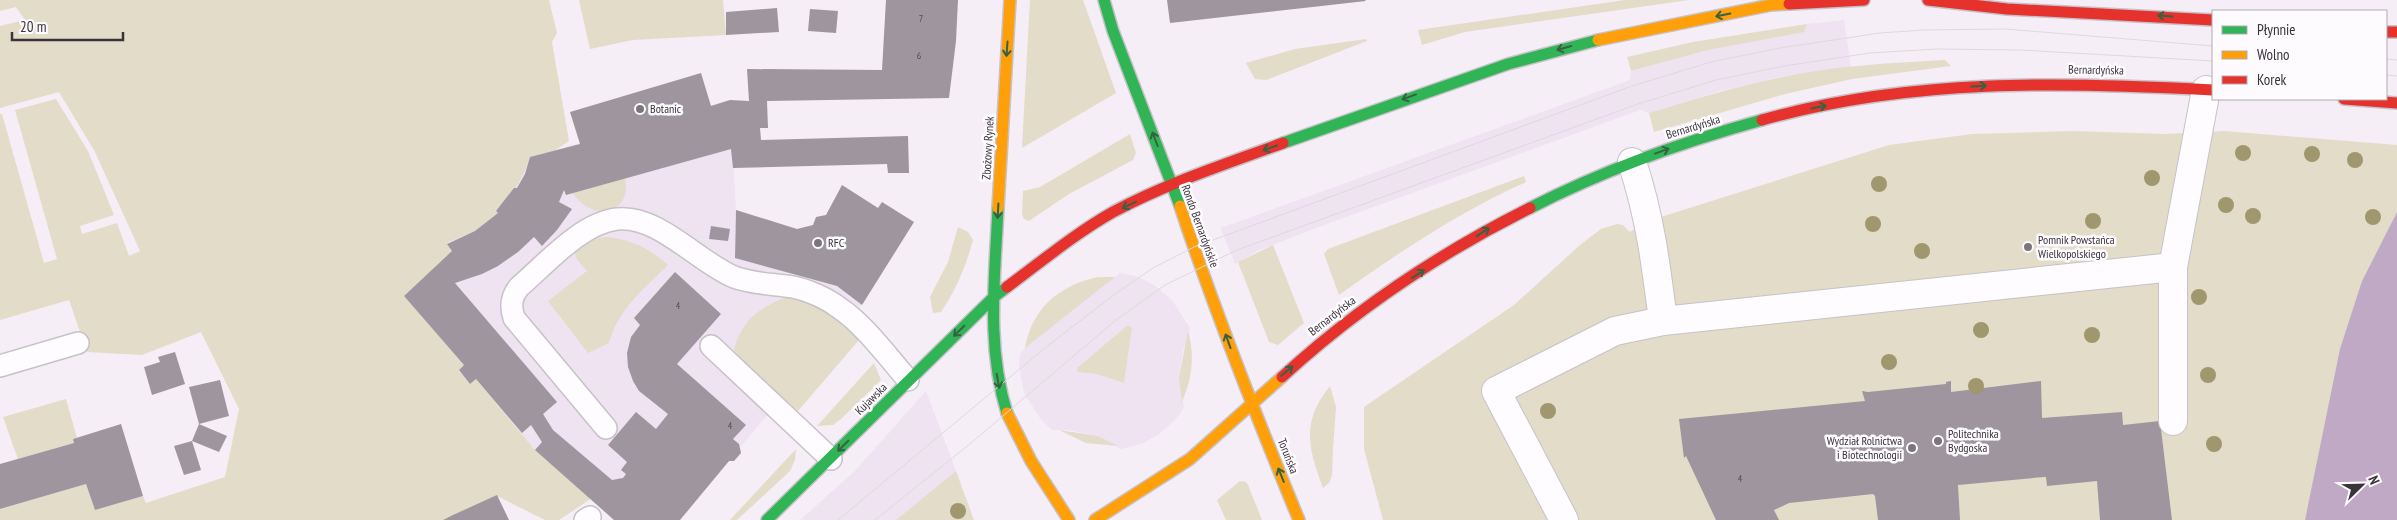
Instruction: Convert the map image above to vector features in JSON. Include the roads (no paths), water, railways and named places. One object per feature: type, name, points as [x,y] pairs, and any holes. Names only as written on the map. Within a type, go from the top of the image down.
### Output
[{"type":"main road","name":"Zbożowy Rynek","points":[[994,297],[1010,0]]},
{"type":"main road","points":[[1104,0],[1113,31],[1173,184],[1432,89],[1508,64],[1623,34],[1768,3],[1864,0]]},
{"type":"main road","points":[[1928,0],[2007,9],[2212,20]]},
{"type":"main road","name":"Bernardyńska","points":[[1251,403],[1330,334],[1368,306],[1493,226],[1565,190],[1632,162],[1723,131],[1795,112],[1872,97],[1948,88],[2037,83],[2121,84],[2210,90]]},
{"type":"main road","points":[[2362,100],[2397,102]]},
{"type":"main road","name":"Rondo Bernardyńskie","points":[[994,297],[1075,236],[1114,212],[1173,184],[1200,266],[1251,403]]},
{"type":"main road","name":"Kujawska","points":[[767,520],[994,297]]},
{"type":"main road","points":[[994,297],[996,370],[1007,412],[1026,452],[1069,520]]},
{"type":"main road","points":[[1095,520],[1171,473],[1208,444],[1251,403]]},
{"type":"main road","name":"Toruńska","points":[[1251,403],[1300,520]]},
{"type":"street","points":[[2173,421],[2173,267],[2210,90]]},
{"type":"street","points":[[1632,162],[1644,197],[1654,241],[1663,321]]},
{"type":"street","points":[[1564,520],[1496,391],[1615,331],[1663,321],[2173,267]]},
{"type":"lane","points":[[606,428],[514,318],[512,303],[513,295],[519,287],[582,233],[595,225],[616,219],[627,219],[643,223],[660,231],[735,277],[795,287],[839,307],[908,380]]},
{"type":"lane","points":[[0,366],[78,343]]},
{"type":"lane","points":[[711,346],[831,459]]},
{"type":"tram line","points":[[838,520],[1051,343],[1153,268],[1194,247],[1632,86],[1711,62],[1780,48],[1880,33],[1924,30],[2005,29],[2212,46]]},
{"type":"tram line","points":[[875,520],[971,443],[1116,320],[1165,285],[1237,250],[1638,104],[1716,80],[1784,66],[1870,53],[1937,49],[2020,50],[2212,61]]},
{"type":"tram line","points":[[2387,59],[2397,60]]},
{"type":"tram line","points":[[2387,75],[2397,76]]},
{"type":"place","name":"Botanic","points":[[640,109]]},
{"type":"place","name":"RFC","points":[[818,243]]},
{"type":"place","name":"Pomnik Powstańca Wielkopolskiego","points":[[2028,247]]},
{"type":"place","name":"Politechnika Bydgoska","points":[[1938,441]]},
{"type":"place","name":"Wydział Rolnictwa i Biotechnologii","points":[[1912,448]]}]
